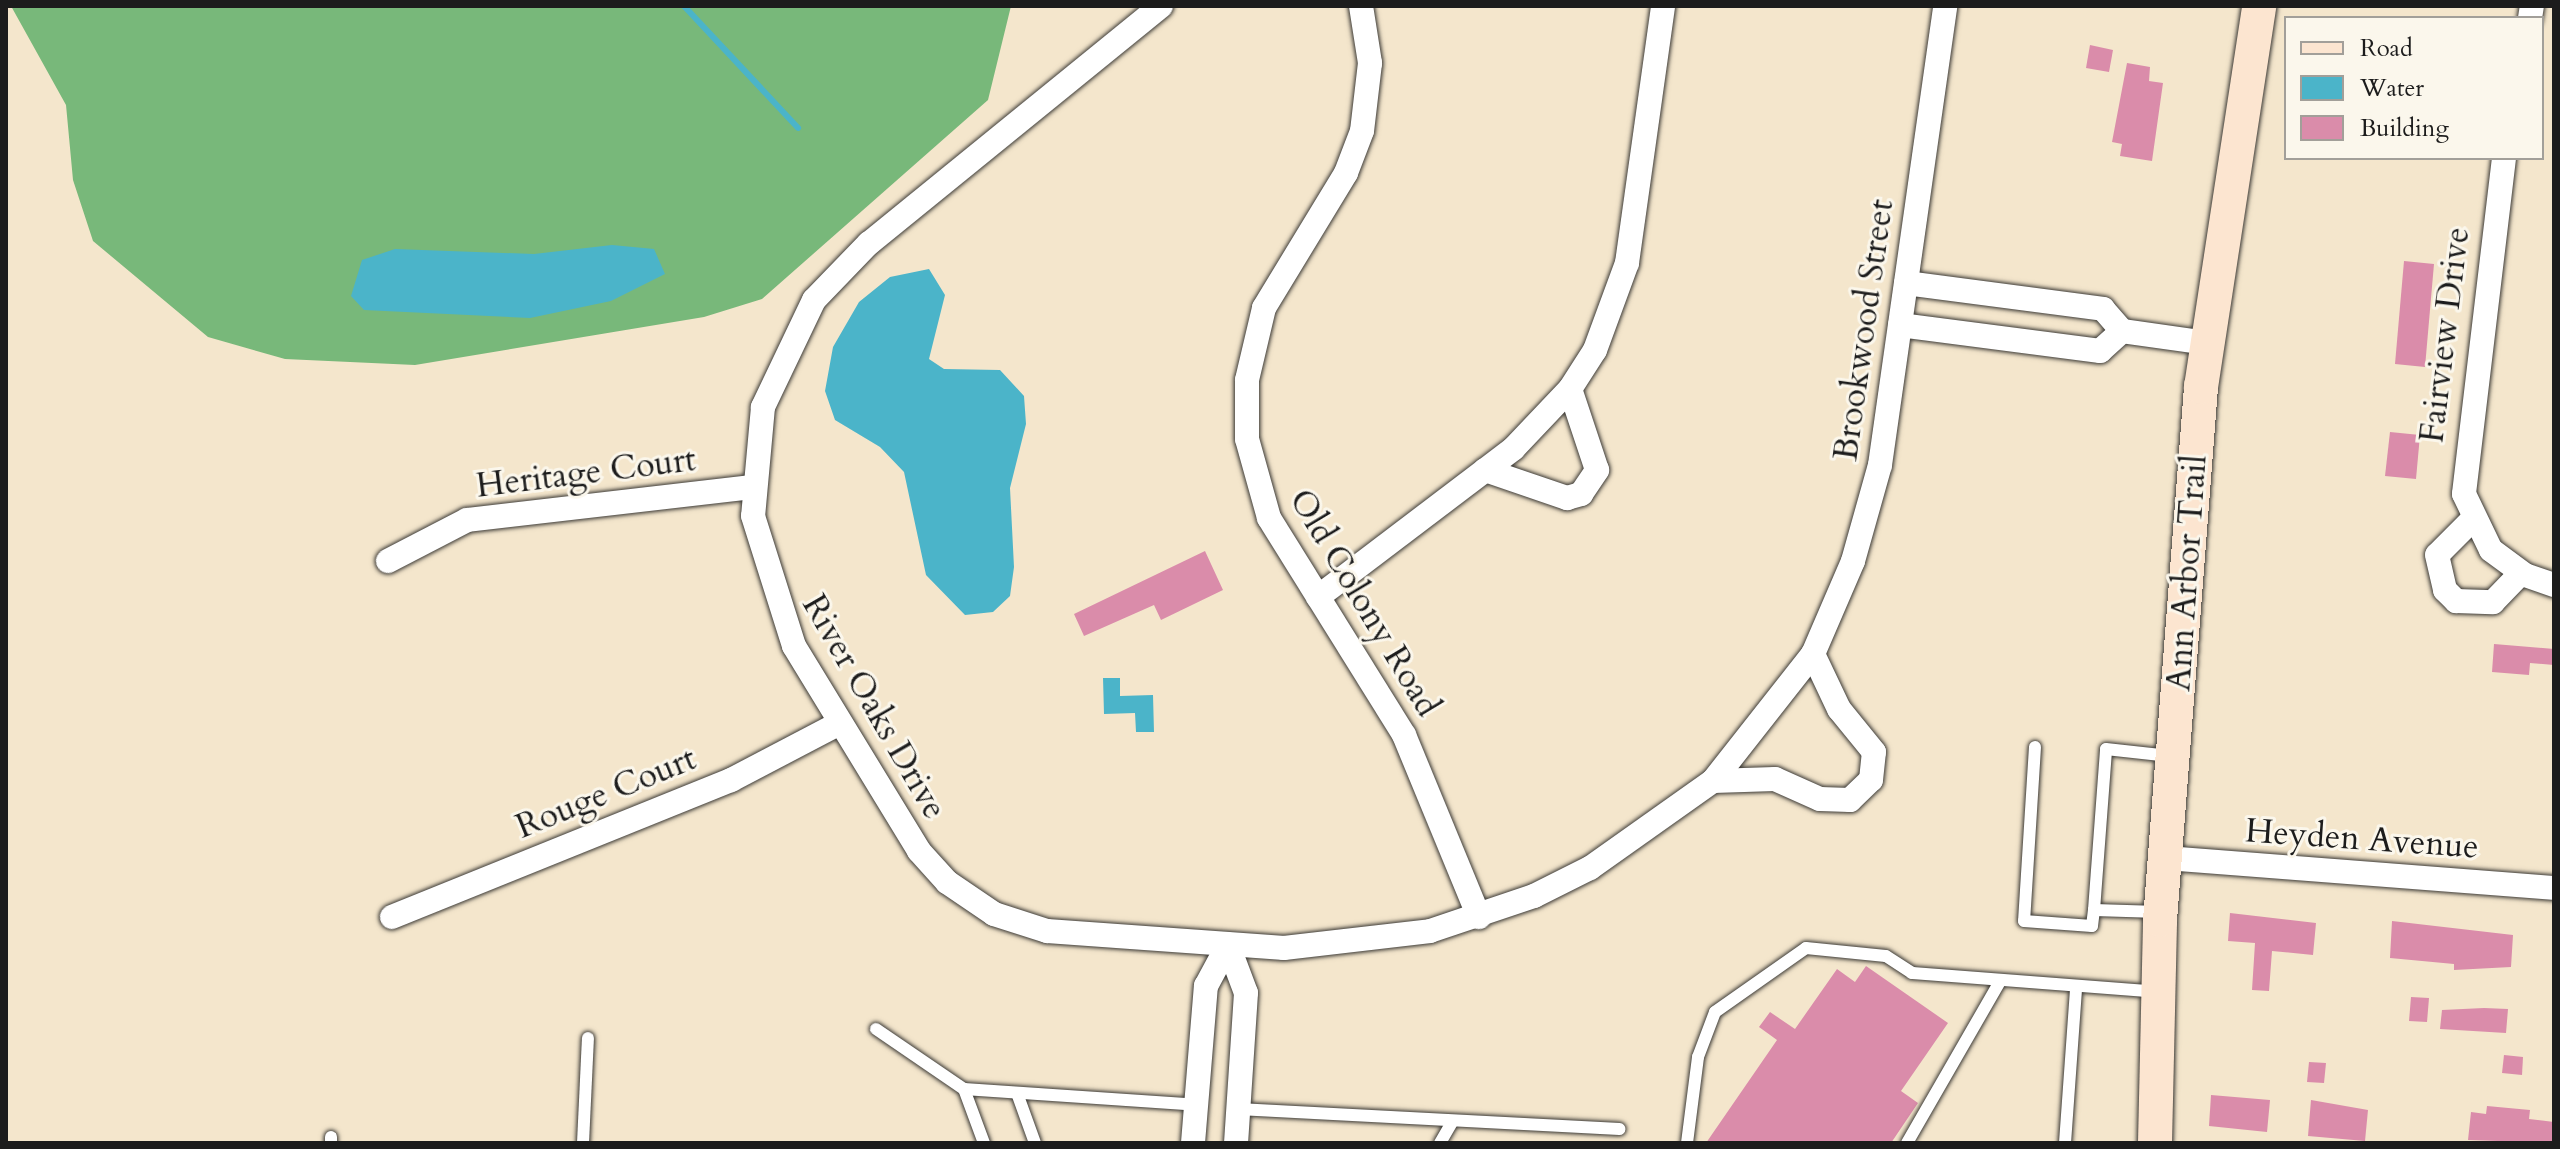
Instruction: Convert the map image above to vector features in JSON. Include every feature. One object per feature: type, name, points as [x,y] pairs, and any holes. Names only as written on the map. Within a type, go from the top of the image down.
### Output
[{"type":"street","name":"River Oaks Drive","points":[[1161,6],[837,274],[799,322],[773,374],[753,487],[755,535],[773,599],[840,723],[919,851],[976,904],[1047,931],[1228,945]]},
{"type":"street","name":"Old Colony Road","points":[[1361,6],[1370,63],[1362,131],[1335,192],[1274,285],[1247,380],[1247,439],[1260,494],[1318,597],[1404,735],[1479,917]]},
{"type":"street","points":[[1318,597],[1485,470],[1570,389],[1607,322],[1627,263],[1663,6]]},
{"type":"street","name":"Brookwood Street","points":[[1228,945],[1370,943],[1479,917],[1590,868],[1713,781],[1813,654],[1874,492],[1945,6]]},
{"type":"street","name":"Ann Arbor Trail","points":[[2155,1143],[2161,912],[2206,343],[2259,6]]},
{"type":"street","name":"Fairview Drive","points":[[2504,160],[2463,467],[2472,520],[2491,550],[2521,573],[2554,585]]},
{"type":"street","points":[[1906,283],[2103,309],[2122,331],[2206,343]]},
{"type":"street","points":[[1900,325],[2100,351],[2122,331]]},
{"type":"street","points":[[1485,470],[1567,498],[1581,494],[1597,470],[1570,389]]},
{"type":"street","name":"Heritage Court","points":[[388,561],[467,520],[753,487]]},
{"type":"street","points":[[2472,520],[2437,555],[2445,590],[2456,601],[2493,602],[2521,573]]},
{"type":"street","points":[[1713,781],[1775,779],[1820,799],[1850,800],[1871,780],[1874,752],[1839,709],[1813,654]]},
{"type":"street","name":"Rouge Court","points":[[392,917],[731,780],[840,723]]},
{"type":"street","name":"Heyden Avenue","points":[[2165,858],[2554,888]]},
{"type":"street","points":[[1193,1143],[1206,986],[1228,945]]},
{"type":"street","points":[[1228,945],[1246,993],[1236,1143]]},
{"type":"lane","points":[[2035,747],[2024,921],[2092,926],[2106,749],[2173,756]]},
{"type":"lane","points":[[2094,910],[2161,912]]},
{"type":"lane","points":[[1687,1143],[1698,1057],[1715,1012],[1790,955],[1822,947],[1886,956],[1912,973],[2157,992]]},
{"type":"lane","points":[[1907,1143],[2000,981]]},
{"type":"lane","points":[[2065,1143],[2076,988]]},
{"type":"lane","points":[[876,1029],[964,1089],[1196,1105]]},
{"type":"lane","points":[[583,1143],[588,1038]]},
{"type":"lane","points":[[964,1089],[984,1143]]},
{"type":"lane","points":[[1017,1093],[1035,1143]]},
{"type":"lane","points":[[1238,1109],[1619,1129]]},
{"type":"lane","points":[[1440,1143],[1452,1122]]},
{"type":"green space","points":[[11,6],[1011,6],[988,100],[762,299],[704,317],[415,365],[285,359],[208,337],[93,241],[73,180],[66,105]]},
{"type":"water","points":[[612,245],[654,249],[665,274],[611,301],[530,318],[364,310],[351,296],[362,260],[395,249],[534,254]]},
{"type":"water","points":[[929,269],[945,295],[929,359],[944,369],[1000,370],[1024,396],[1026,424],[1010,488],[1014,567],[1010,596],[993,612],[965,615],[926,575],[904,472],[880,447],[835,420],[825,391],[833,347],[859,302],[890,277]]},
{"type":"water","points":[[1103,678],[1120,678],[1120,696],[1153,695],[1154,732],[1136,732],[1135,713],[1104,714]]},
{"type":"building","points":[[2090,45],[2113,50],[2109,72],[2086,68]]},
{"type":"building","points":[[2127,63],[2150,67],[2149,81],[2163,83],[2152,161],[2120,156],[2122,144],[2112,142]]},
{"type":"building","points":[[2404,261],[2434,264],[2425,367],[2395,364]]},
{"type":"building","points":[[2390,432],[2420,435],[2416,479],[2385,476]]},
{"type":"building","points":[[1205,551],[1223,590],[1161,620],[1154,605],[1084,636],[1074,614]]},
{"type":"building","points":[[2494,644],[2554,649],[2554,665],[2530,663],[2529,675],[2492,672]]},
{"type":"building","points":[[2230,913],[2316,923],[2313,955],[2272,951],[2269,991],[2252,990],[2255,943],[2228,941]]},
{"type":"building","points":[[2392,921],[2513,935],[2511,967],[2454,970],[2454,964],[2390,958]]},
{"type":"building","points":[[1866,966],[1948,1023],[1901,1091],[1918,1103],[1891,1143],[1706,1143],[1777,1040],[1759,1027],[1770,1012],[1795,1029],[1837,969],[1855,982]]},
{"type":"building","points":[[2411,997],[2429,998],[2427,1022],[2409,1021]]},
{"type":"building","points":[[2508,1009],[2506,1033],[2440,1029],[2442,1010]]},
{"type":"building","points":[[2504,1055],[2523,1057],[2522,1075],[2502,1073]]},
{"type":"building","points":[[2309,1062],[2326,1063],[2324,1083],[2307,1082]]},
{"type":"building","points":[[2211,1095],[2270,1100],[2267,1132],[2209,1126]]},
{"type":"building","points":[[2311,1100],[2368,1110],[2365,1141],[2308,1136]]},
{"type":"building","points":[[2487,1106],[2530,1110],[2529,1119],[2554,1122],[2554,1143],[2468,1140],[2471,1112],[2486,1114]]},
{"type":"waterway","points":[[684,6],[798,128]]}]
